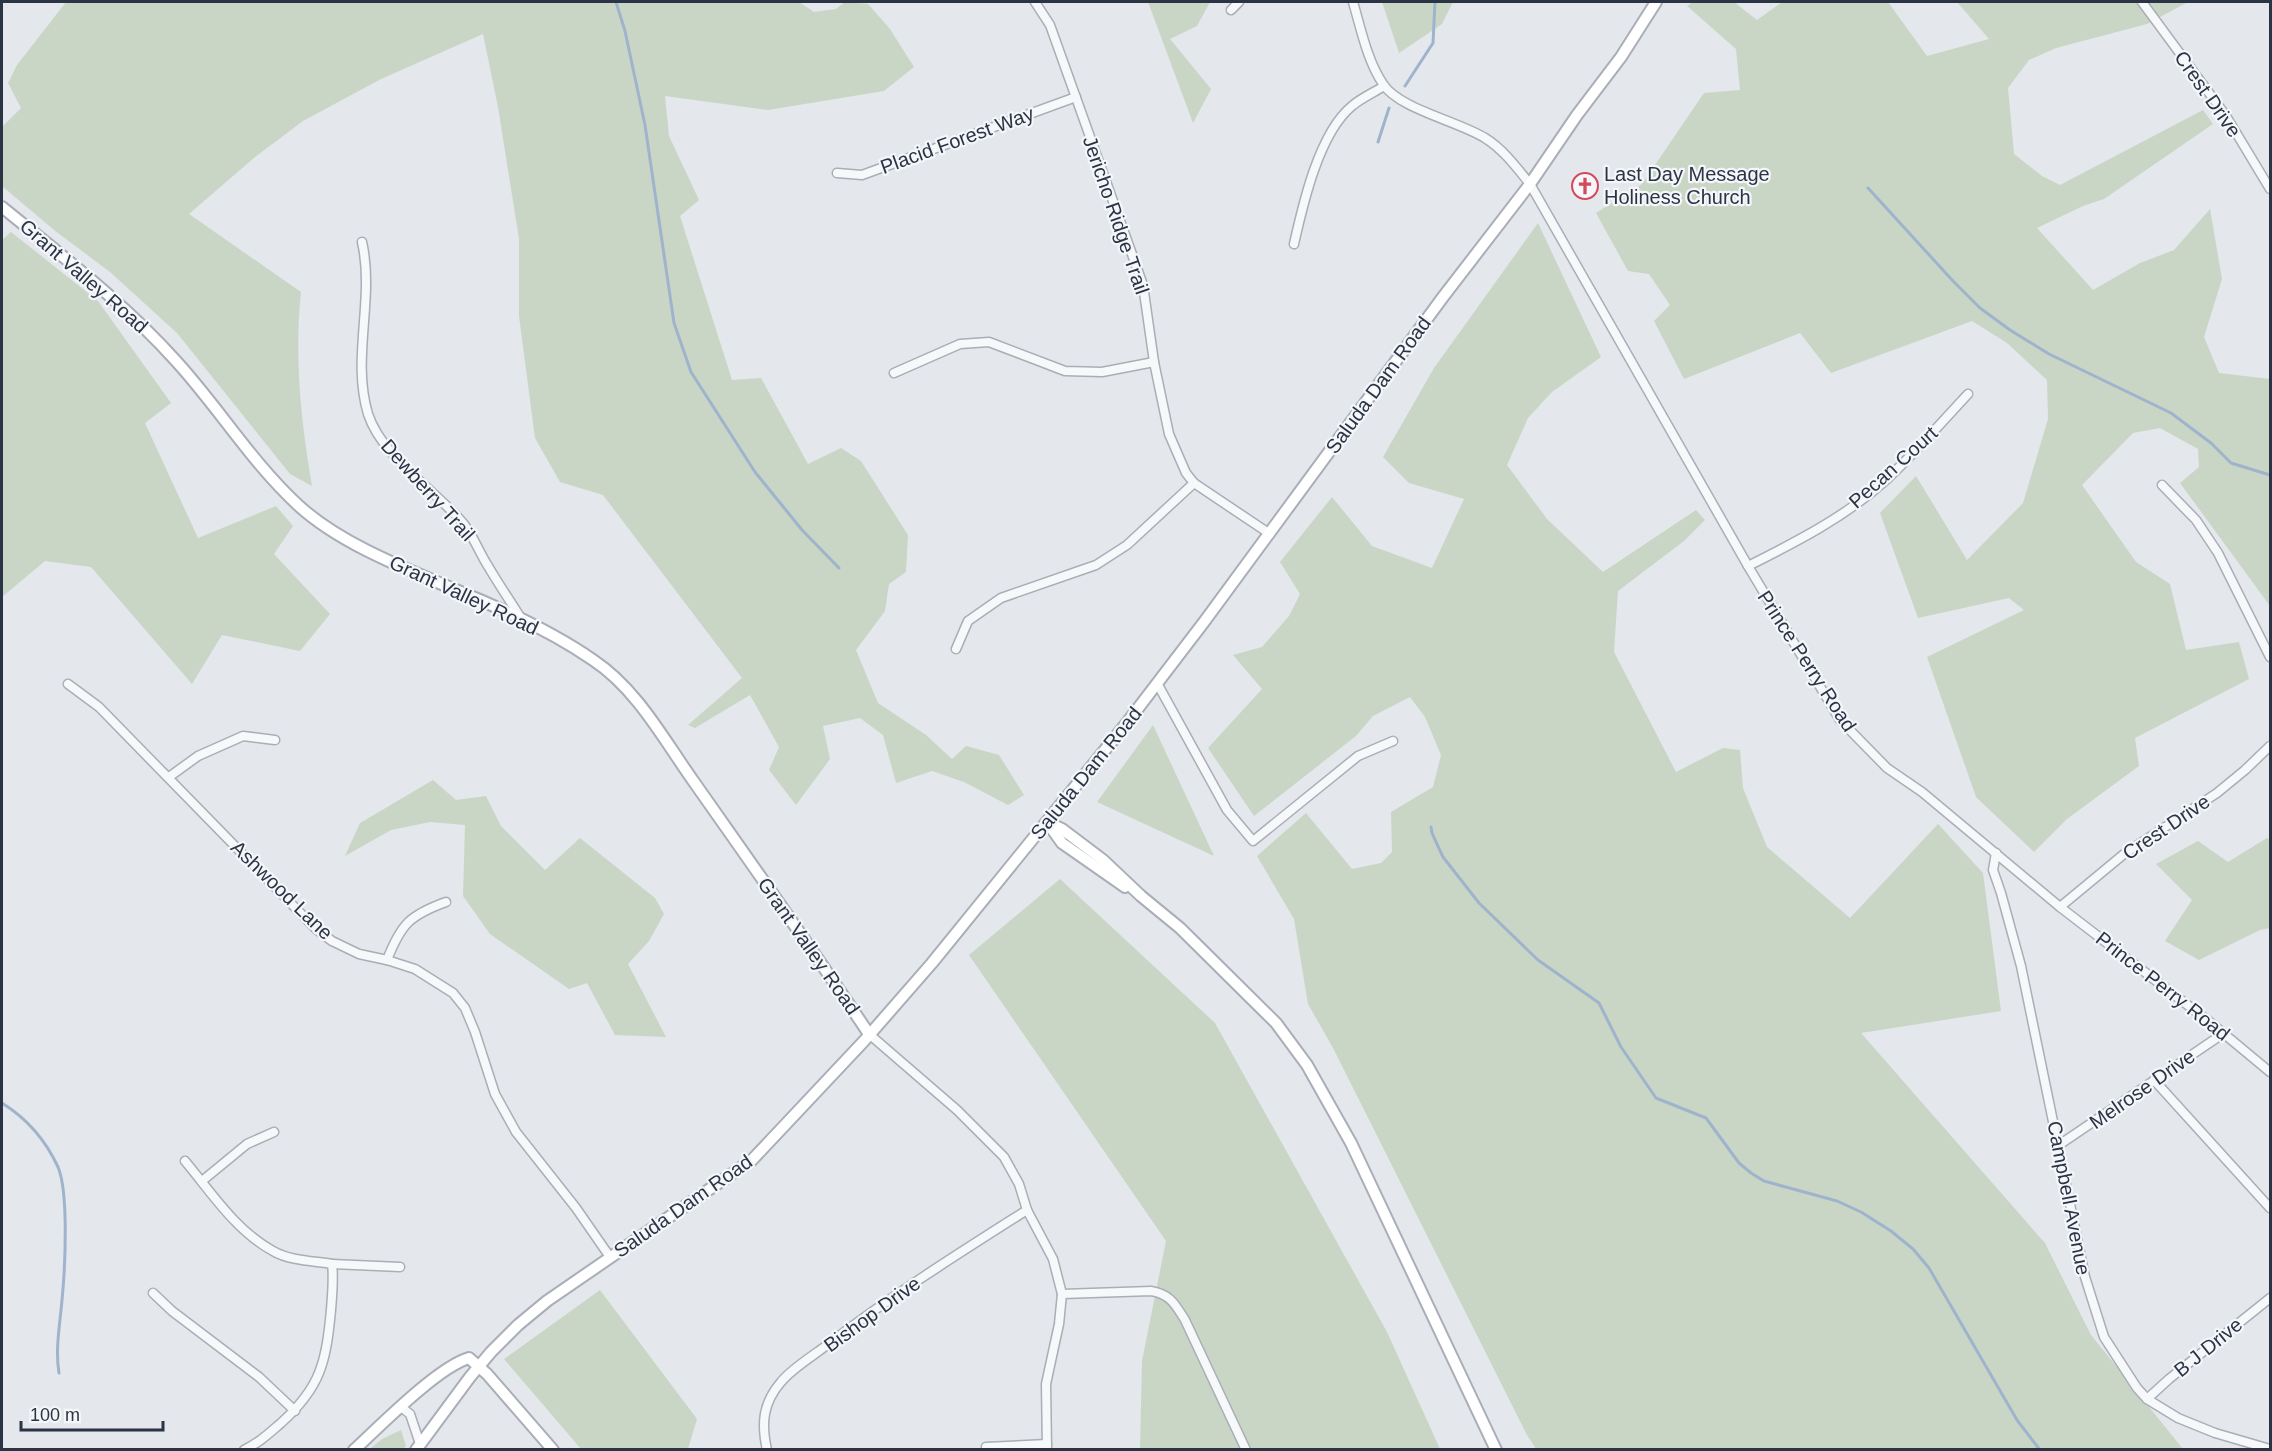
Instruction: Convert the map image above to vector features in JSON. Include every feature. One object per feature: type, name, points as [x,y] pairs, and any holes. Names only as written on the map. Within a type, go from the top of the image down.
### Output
[{"type":"street","name":"Jericho Ridge Trail","points":[[1035,2],[1050,25],[1143,285],[1154,362],[1169,434],[1186,473],[1194,483],[1270,534]]},
{"type":"street","points":[[1231,10],[1239,2]]},
{"type":"street","points":[[1294,244],[1310,182],[1333,129],[1351,107],[1384,86],[1369,56],[1353,2]]},
{"type":"street","name":"Saluda Dam Road","points":[[418,1447],[479,1365],[518,1325],[609,1257],[752,1160],[932,963],[1157,683],[1270,534],[1450,288],[1530,184],[1577,115],[1621,57],[1656,2]]},
{"type":"street","name":"Crest Drive","points":[[2142,2],[2226,116],[2271,189]]},
{"type":"street","name":"Prince Perry Road","points":[[1384,86],[1411,106],[1485,138],[1502,151],[1530,184],[1748,566],[1840,720],[1887,768],[1922,792],[2060,907],[2271,1072]]},
{"type":"street","name":"Placid Forest Way","points":[[837,173],[862,175],[1076,97]]},
{"type":"street","name":"Grant Valley Road","points":[[2,207],[98,284],[151,334],[191,378],[262,468],[317,521],[382,557],[523,621],[595,661],[623,685],[660,733],[869,1034]]},
{"type":"street","name":"Dewberry Trail","points":[[362,242],[367,264],[367,291],[361,352],[363,387],[369,415],[381,441],[450,509],[474,537],[487,565],[523,621]]},
{"type":"street","points":[[894,373],[960,344],[989,342],[1065,371],[1102,372],[1154,362]]},
{"type":"street","name":"Pecan Court","points":[[1748,566],[1801,540],[1839,516],[1884,481],[1968,394]]},
{"type":"street","points":[[956,649],[968,621],[1001,598],[1096,565],[1127,545],[1194,483]]},
{"type":"street","points":[[2162,485],[2196,520],[2218,553],[2271,657]]},
{"type":"street","points":[[1157,683],[1227,810],[1253,841],[1358,756],[1393,741]]},
{"type":"street","name":"Ashwood Lane","points":[[68,684],[99,707],[316,929],[332,941],[359,954],[415,969],[453,993],[465,1008],[495,1094],[516,1132],[576,1208],[609,1257]]},
{"type":"street","points":[[169,777],[198,756],[243,736],[275,740]]},
{"type":"street","name":"Crest Drive","points":[[2060,907],[2124,854],[2217,793],[2271,746]]},
{"type":"street","points":[[1047,822],[1062,843],[1115,881],[1141,896],[1180,928],[1276,1023],[1306,1065],[1351,1143],[1496,1449]]},
{"type":"street","name":"Campbell Avenue","points":[[1996,853],[1993,870],[2021,966],[2085,1277],[2104,1337],[2137,1388],[2148,1399],[2178,1418],[2215,1433],[2268,1446]]},
{"type":"street","points":[[387,960],[396,935],[411,918],[446,902]]},
{"type":"street","name":"Melrose Drive","points":[[2059,1145],[2224,1033]]},
{"type":"street","points":[[869,1034],[957,1110],[1004,1157],[1019,1184],[1027,1210],[1053,1260],[1062,1294],[1059,1324],[1046,1384],[1047,1447],[986,1447]]},
{"type":"street","points":[[2154,1080],[2271,1208]]},
{"type":"street","points":[[202,1181],[247,1144],[274,1132]]},
{"type":"street","points":[[185,1161],[225,1211],[274,1252],[332,1264],[400,1267]]},
{"type":"street","name":"Bishop Drive","points":[[767,1449],[762,1431],[763,1420],[769,1400],[782,1380],[858,1322],[960,1252],[1027,1210]]},
{"type":"street","points":[[244,1449],[262,1441],[295,1411],[318,1378],[324,1362],[331,1303],[332,1264]]},
{"type":"street","points":[[1062,1294],[1151,1291],[1173,1299],[1246,1449]]},
{"type":"street","points":[[153,1293],[172,1311],[259,1377],[295,1411]]},
{"type":"street","name":"B J Drive","points":[[2148,1399],[2169,1378],[2271,1298]]},
{"type":"street","points":[[354,1449],[401,1407],[460,1360],[469,1358],[479,1365],[553,1449]]},
{"type":"street","points":[[401,1407],[410,1414],[418,1447]]},
{"type":"green space","points":[[66,2],[799,2],[814,12],[836,9],[845,2],[868,4],[890,29],[914,67],[884,91],[768,110],[665,96],[669,136],[699,200],[680,216],[732,380],[761,378],[808,464],[841,448],[861,461],[908,535],[906,572],[889,584],[885,611],[856,650],[878,703],[926,735],[952,759],[966,746],[999,755],[1024,795],[1008,805],[964,782],[932,771],[896,783],[883,735],[860,718],[823,726],[830,759],[796,805],[769,770],[779,747],[750,695],[695,728],[688,725],[742,678],[603,495],[560,482],[535,438],[519,316],[519,239],[498,107],[483,34],[381,79],[303,121],[255,157],[189,214],[301,292],[298,341],[300,389],[312,486],[290,474],[177,333],[110,272],[54,230],[2,186],[2,127],[21,108],[8,83],[17,65]]},
{"type":"green space","points":[[1148,2],[1210,2],[1197,26],[1170,39],[1211,89],[1193,123]]},
{"type":"green space","points":[[1382,2],[1453,2],[1442,24],[1399,53]]},
{"type":"green space","points":[[1693,2],[1734,2],[1757,20],[1782,2],[1888,2],[1927,56],[1989,39],[1957,2],[2188,2],[2147,24],[2056,48],[2029,60],[2008,88],[2014,154],[2042,176],[2060,185],[2203,110],[2213,124],[2104,199],[2083,206],[2037,228],[2093,290],[2140,263],[2174,250],[2210,209],[2222,279],[2204,337],[2219,373],[2270,379],[2270,606],[2180,483],[2199,467],[2198,449],[2160,428],[2133,433],[2082,485],[2136,562],[2170,584],[2186,650],[2239,642],[2249,679],[2135,738],[2139,766],[2067,819],[2034,852],[1976,797],[1927,657],[2024,610],[2009,598],[1918,618],[1880,513],[1916,476],[1967,560],[2023,503],[2048,419],[2047,380],[2007,343],[1972,321],[1831,373],[1800,333],[1684,379],[1654,321],[1670,305],[1649,274],[1628,271],[1596,213],[1642,184],[1704,93],[1740,90],[1736,49],[1687,6]]},
{"type":"green space","points":[[1538,223],[1601,357],[1552,392],[1528,418],[1507,465],[1547,519],[1603,572],[1696,510],[1705,520],[1684,541],[1618,591],[1614,652],[1676,772],[1723,748],[1740,750],[1743,788],[1767,847],[1850,918],[1938,824],[1983,873],[2001,1011],[1861,1033],[2045,1243],[2091,1335],[2183,1449],[1536,1449],[1527,1435],[1333,1048],[1308,1004],[1294,919],[1257,856],[1306,813],[1352,869],[1381,863],[1392,852],[1391,812],[1433,787],[1441,755],[1425,717],[1410,697],[1373,716],[1356,736],[1254,816],[1208,748],[1262,689],[1233,655],[1262,647],[1289,616],[1300,594],[1280,562],[1332,497],[1372,546],[1432,568],[1464,499],[1409,483],[1383,457],[1434,368]]},
{"type":"green space","points":[[11,232],[98,301],[171,403],[145,423],[198,538],[276,506],[293,526],[274,554],[330,614],[300,651],[222,635],[192,684],[91,567],[45,561],[2,597],[2,240]]},
{"type":"green space","points":[[1153,725],[1214,856],[1097,802]]},
{"type":"green space","points":[[433,780],[456,800],[486,796],[501,826],[545,870],[580,838],[655,898],[664,914],[649,941],[628,964],[666,1037],[615,1035],[587,983],[569,989],[490,934],[463,896],[465,825],[430,822],[391,830],[345,856],[360,823]]},
{"type":"green space","points":[[2267,838],[2270,840],[2270,928],[2260,930],[2199,960],[2165,941],[2192,900],[2156,864],[2198,841],[2228,862]]},
{"type":"green space","points":[[1060,879],[1215,1023],[1387,1332],[1440,1449],[1140,1449],[1142,1361],[1166,1241],[969,955]]},
{"type":"green space","points":[[600,1290],[697,1419],[688,1449],[581,1449],[504,1359]]},
{"type":"green space","points":[[401,1430],[406,1446],[403,1449],[370,1449],[382,1439]]},
{"type":"waterway","points":[[616,2],[625,31],[645,125],[674,323],[691,372],[755,472],[802,530],[839,568]]},
{"type":"waterway","points":[[1405,86],[1433,43],[1435,2]]},
{"type":"waterway","points":[[1378,142],[1389,108]]},
{"type":"waterway","points":[[1868,188],[1953,281],[1980,308],[2010,330],[2049,354],[2171,413],[2211,443],[2231,463],[2270,475]]},
{"type":"waterway","points":[[1431,827],[1443,857],[1479,903],[1538,960],[1599,1003],[1621,1047],[1656,1098],[1706,1118],[1739,1163],[1764,1181],[1837,1201],[1861,1212],[1891,1231],[1913,1249],[1929,1268],[2017,1420],[2040,1450]]},
{"type":"waterway","points":[[2,1103],[27,1123],[41,1139],[53,1157],[61,1179],[64,1195],[65,1252],[58,1346],[59,1373]]},
{"type":"place","name":"Last Day Message Holiness Church","points":[[1585,186]]}]
